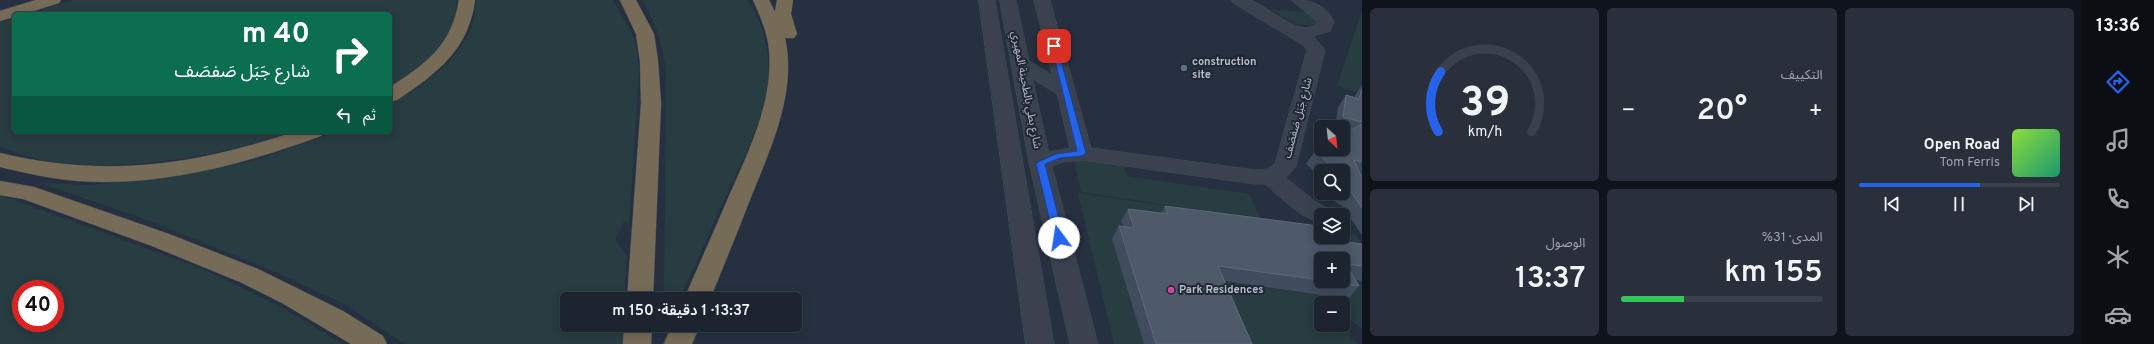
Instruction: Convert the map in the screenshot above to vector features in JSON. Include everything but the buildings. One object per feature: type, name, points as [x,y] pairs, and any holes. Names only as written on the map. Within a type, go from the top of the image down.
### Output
[{"type":"highway","points":[[0,6],[21,0]]},
{"type":"highway","points":[[13,12],[53,0]]},
{"type":"highway","points":[[392,95],[423,74],[455,42],[466,15],[467,0]]},
{"type":"highway","points":[[628,0],[645,34],[649,68],[650,103],[640,292]]},
{"type":"highway","points":[[700,292],[772,117],[777,83],[779,52],[769,12],[761,0]]},
{"type":"highway","points":[[751,170],[762,158],[778,134],[787,105],[791,73],[791,46],[783,14],[785,0]]},
{"type":"highway","points":[[0,16],[12,12]]},
{"type":"highway","points":[[0,160],[23,167],[85,174],[152,172],[206,164],[280,145],[309,134]]},
{"type":"highway","points":[[0,188],[26,192],[205,257],[252,277],[320,310],[373,344]]},
{"type":"highway","points":[[637,344],[638,332]]},
{"type":"highway","points":[[678,344],[683,332]]},
{"type":"street","name":"شارع بطي بالطحينة المهيري","points":[[987,0],[1040,344]]},
{"type":"street","name":"شارع جَبَل صَفصَف","points":[[1239,0],[1312,44],[1316,53],[1285,166],[1281,171],[1270,176]]},
{"type":"street","points":[[1296,33],[1317,30],[1324,27],[1326,22],[1323,16],[1299,0]]},
{"type":"street","name":"شارع بطي بالطحينة المهيري","points":[[1024,3],[1021,64],[1040,163],[1084,344]]},
{"type":"street","points":[[1024,3],[1048,21],[1082,153]]},
{"type":"street","points":[[1021,64],[1043,67],[1059,67]]},
{"type":"street","points":[[1021,64],[1066,91]]},
{"type":"street","points":[[1040,163],[1059,156],[1082,153],[1255,177],[1270,176],[1314,212]]},
{"type":"green space","points":[[73,0],[456,0],[455,14],[451,27],[444,40],[435,51],[413,71],[392,86],[392,12],[34,12]]},
{"type":"green space","points":[[476,0],[613,0],[631,31],[636,44],[639,72],[629,225],[624,221],[615,239],[627,256],[624,292],[560,292],[560,332],[622,332],[621,344],[405,344],[344,304],[266,268],[139,217],[37,182],[85,185],[164,179],[256,160],[330,134],[392,134],[392,104],[420,86],[448,63],[468,34],[474,18]]},
{"type":"green space","points":[[642,0],[748,0],[761,24],[767,48],[769,72],[766,95],[760,118],[741,164],[683,292],[664,292],[666,72],[658,34]]},
{"type":"green space","points":[[1270,9],[1313,13],[1321,22],[1307,25],[1294,23]]},
{"type":"green space","points":[[1362,14],[1362,94],[1337,86]]},
{"type":"green space","points":[[12,19],[12,134],[287,134],[261,142],[186,158],[146,163],[106,165],[67,164],[31,157],[0,146],[0,22]]},
{"type":"green space","points":[[1082,158],[1123,164],[1127,176],[1249,194],[1261,219],[1081,192],[1074,161]]},
{"type":"green space","points":[[1078,193],[1314,228],[1314,240],[1121,222],[1127,241],[1113,239],[1144,344],[1114,344]]},
{"type":"green space","points":[[0,195],[203,269],[278,305],[343,344],[0,344]]},
{"type":"green space","points":[[1350,234],[1355,234],[1362,245],[1350,244]]},
{"type":"green space","points":[[1209,279],[1327,296],[1314,296],[1314,332],[1350,332],[1350,338],[1358,344],[1237,344]]},
{"type":"green space","points":[[1350,279],[1362,281],[1362,328],[1350,320],[1350,296],[1347,296],[1345,288],[1350,288]]},
{"type":"place","name":"construction site","points":[[1184,68]]},
{"type":"place","name":"Park Residences","points":[[1171,290]]},
{"type":"route","points":[[1054,46],[1082,153],[1059,156],[1040,163],[1059,238]]}]
